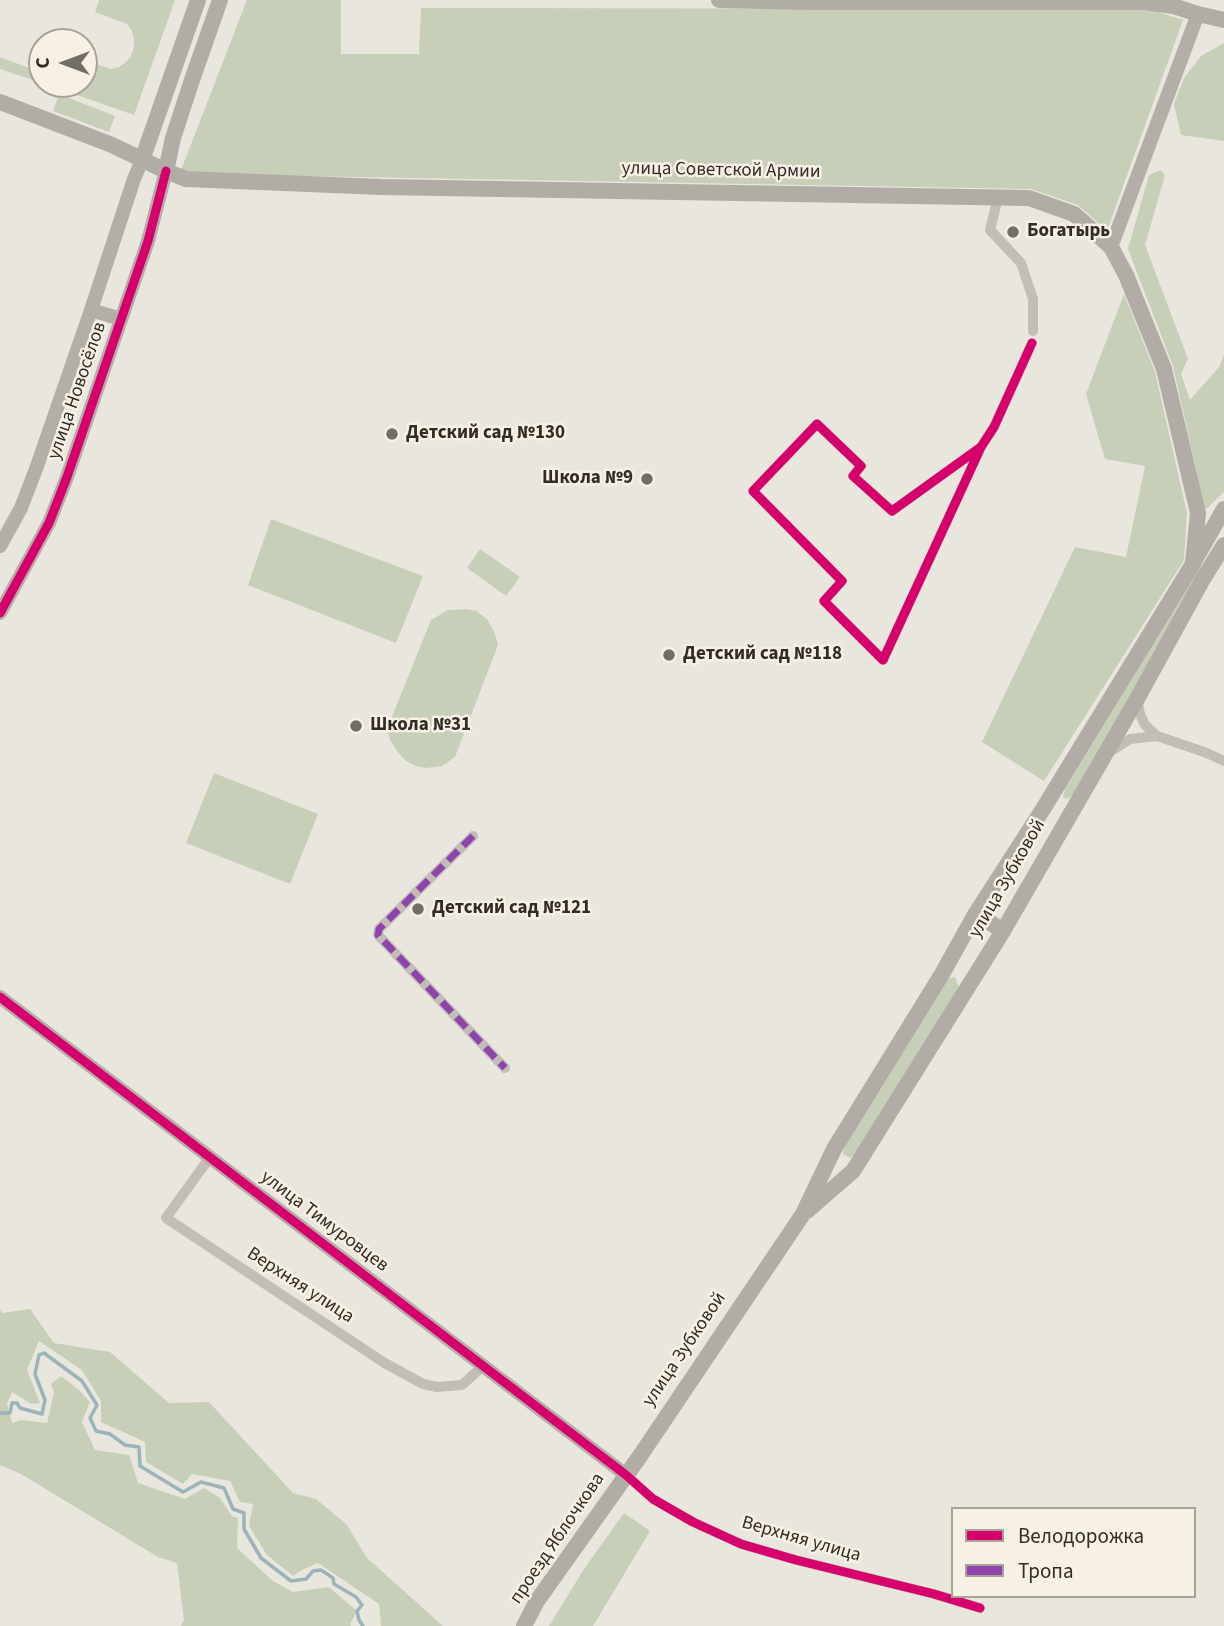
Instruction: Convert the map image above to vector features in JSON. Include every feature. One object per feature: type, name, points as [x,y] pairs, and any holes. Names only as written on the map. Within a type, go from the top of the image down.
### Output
[{"type":"main road","name":"улица Новосёлов","points":[[142,160],[198,0]]},
{"type":"main road","name":"улица Новосёлов","points":[[166,171],[191,80],[220,0]]},
{"type":"main road","points":[[719,0],[1145,2],[1173,6],[1224,20]]},
{"type":"main road","name":"улица Советской Армии","points":[[0,102],[112,145],[186,179],[346,186],[1029,198],[1073,214],[1111,247],[1126,275],[1164,369],[1198,513],[1192,563]]},
{"type":"main road","name":"улица Зубковой","points":[[626,1475],[803,1214],[834,1150],[1224,509]]},
{"type":"main road","name":"улица Зубковой","points":[[803,1214],[853,1171],[1003,931],[1137,699],[1223,546],[1208,535],[1198,513]]},
{"type":"main road","points":[[1054,790],[1051,806],[1059,812],[1074,808]]},
{"type":"main road","points":[[976,913],[1003,931]]},
{"type":"main road","points":[[957,945],[959,960],[970,967],[984,962]]},
{"type":"main road","points":[[942,974],[953,970],[965,975],[968,988]]},
{"type":"main road","points":[[834,1150],[832,1166],[841,1173],[853,1171]]},
{"type":"main road","name":"проезд Яблочкова","points":[[524,1626],[537,1601],[626,1475]]},
{"type":"street","points":[[1111,247],[1198,14]]},
{"type":"street","name":"улица Новосёлов","points":[[0,546],[21,508],[142,160]]},
{"type":"street","name":"улица Новосёлов","points":[[0,613],[49,523],[67,477],[148,241],[166,171]]},
{"type":"street","points":[[998,197],[990,230],[1021,263],[1033,299],[1033,331]]},
{"type":"street","name":"улица Новосёлов","points":[[91,310],[121,319]]},
{"type":"street","points":[[981,447],[892,511],[853,475],[861,466],[817,424],[753,491],[842,581],[824,601],[883,660],[975,459],[994,428],[1032,343]]},
{"type":"street","points":[[1137,699],[1145,725],[1157,736],[1224,761]]},
{"type":"street","points":[[1105,754],[1130,740],[1157,736]]},
{"type":"street","points":[[473,836],[379,929],[378,935],[505,1068]]},
{"type":"street","name":"улица Тимуровцев","points":[[0,997],[626,1475]]},
{"type":"street","name":"Верхняя улица","points":[[210,1157],[166,1218],[383,1362],[423,1384],[437,1387],[462,1385],[483,1366]]},
{"type":"street","name":"Верхняя улица","points":[[626,1475],[653,1499],[693,1522],[741,1544],[980,1608]]},
{"type":"green space","points":[[99,0],[175,0],[134,115],[86,98],[98,98],[98,65],[111,69],[119,67],[131,56],[134,47],[132,31],[127,24],[95,12]]},
{"type":"green space","points":[[247,0],[341,0],[341,54],[419,54],[421,8],[1149,9],[1183,20],[1107,231],[1078,205],[1031,189],[188,174],[181,170]]},
{"type":"green space","points":[[1224,43],[1224,141],[1181,135],[1174,104],[1184,78],[1201,56]]},
{"type":"green space","points":[[0,57],[28,68],[28,78],[0,69]]},
{"type":"green space","points":[[58,98],[69,98],[115,116],[109,132],[53,111]]},
{"type":"green space","points":[[1160,170],[1165,175],[1145,245],[1188,359],[1181,374],[1190,400],[1219,367],[1224,355],[1224,492],[1205,510],[1173,366],[1128,249],[1149,175]]},
{"type":"green space","points":[[1124,294],[1155,372],[1187,513],[1184,560],[1044,781],[982,742],[1075,547],[1126,557],[1145,466],[1105,459],[1086,394]]},
{"type":"green space","points":[[271,519],[423,576],[396,643],[248,585]]},
{"type":"green space","points":[[480,549],[520,577],[506,596],[467,568]]},
{"type":"green space","points":[[1200,564],[1202,571],[1076,793],[1067,799],[1063,797],[1065,789]]},
{"type":"green space","points":[[448,610],[476,611],[487,619],[498,645],[455,757],[442,766],[416,766],[406,761],[397,751],[387,729],[431,620]]},
{"type":"green space","points":[[214,773],[318,814],[290,884],[186,843]]},
{"type":"green space","points":[[955,977],[959,987],[856,1153],[850,1158],[843,1154],[844,1145],[945,979]]},
{"type":"green space","points":[[30,1309],[54,1343],[110,1352],[169,1403],[209,1402],[293,1493],[316,1499],[347,1525],[367,1558],[443,1626],[381,1626],[379,1604],[318,1563],[293,1576],[267,1555],[249,1526],[253,1504],[240,1502],[230,1481],[192,1474],[183,1484],[146,1462],[145,1442],[101,1422],[101,1401],[82,1370],[39,1341],[27,1370],[40,1403],[31,1404],[12,1392],[7,1404],[12,1423],[21,1420],[47,1423],[54,1392],[51,1384],[61,1376],[90,1402],[82,1422],[95,1450],[129,1455],[138,1483],[185,1499],[204,1488],[220,1498],[232,1516],[238,1518],[237,1548],[273,1581],[293,1592],[329,1587],[357,1611],[351,1626],[181,1626],[184,1620],[177,1563],[158,1557],[21,1474],[0,1465],[0,1310],[3,1313]]},
{"type":"green space","points":[[624,1513],[650,1531],[593,1626],[549,1626],[584,1569]]},
{"type":"waterway","points":[[0,1413],[10,1413],[12,1403],[17,1403],[20,1408],[42,1414],[45,1400],[35,1374],[39,1355],[44,1353],[82,1381],[97,1405],[90,1418],[96,1431],[110,1434],[125,1445],[139,1447],[140,1466],[183,1492],[201,1482],[224,1488],[233,1509],[244,1513],[244,1529],[261,1558],[291,1581],[306,1579],[313,1571],[321,1570],[333,1578],[334,1584],[356,1597],[362,1605],[357,1611],[363,1626]]},
{"type":"marked path","points":[[473,836],[379,929],[378,935],[505,1068]]},
{"type":"cycle path","points":[[0,613],[49,523],[67,477],[148,241],[166,171]]},
{"type":"cycle path","points":[[981,447],[892,511],[853,476],[861,466],[817,424],[753,491],[842,581],[824,601],[883,660],[1032,343]]},
{"type":"cycle path","points":[[0,997],[626,1475],[653,1499],[693,1522],[741,1544],[980,1608]]},
{"type":"place","name":"Богатырь","points":[[1013,232]]},
{"type":"place","name":"Детский сад №130","points":[[392,434]]},
{"type":"place","name":"Школа №9","points":[[647,479]]},
{"type":"place","name":"Детский сад №118","points":[[669,655]]},
{"type":"place","name":"Школа №31","points":[[356,726]]},
{"type":"place","name":"Детский сад №121","points":[[418,909]]}]
